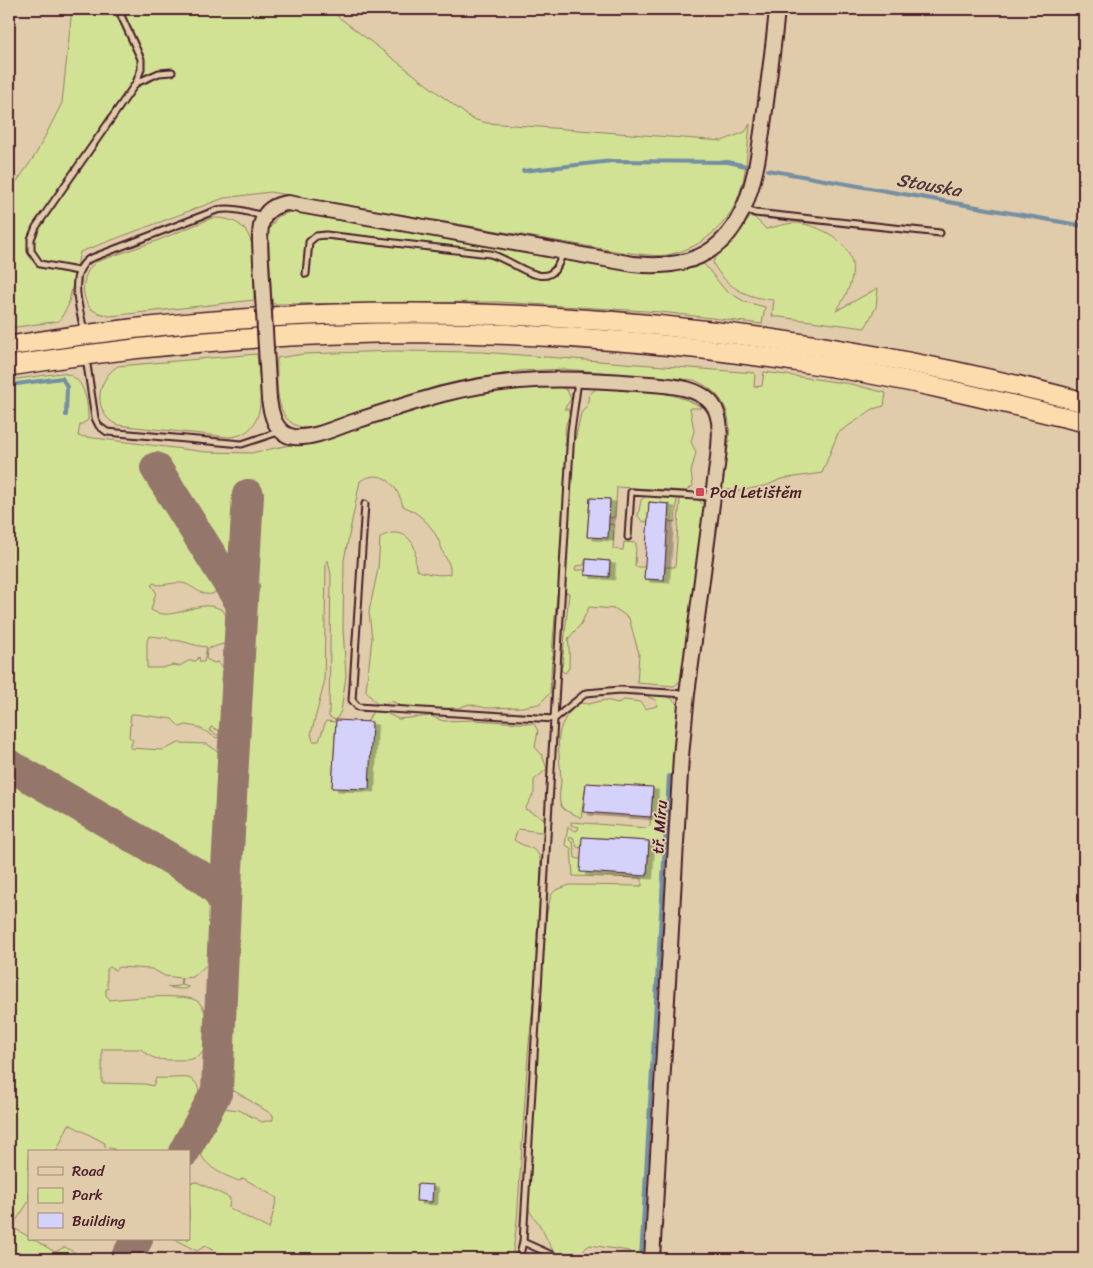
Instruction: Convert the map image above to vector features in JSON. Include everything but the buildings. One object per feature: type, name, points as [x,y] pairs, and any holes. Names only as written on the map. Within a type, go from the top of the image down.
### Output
[{"type":"highway","points":[[9,346],[84,334],[225,319],[313,314],[478,313],[596,319],[812,343],[928,365],[1084,402]]},
{"type":"highway","points":[[9,366],[227,339],[374,332],[467,332],[590,338],[807,363],[968,394],[1084,422]]},
{"type":"main road","points":[[579,379],[496,382],[442,394],[309,435],[293,436],[281,431],[274,421],[269,399],[260,235],[264,217],[275,206],[296,203],[642,265],[680,263],[706,253],[721,242],[736,224],[744,208],[758,163],[778,9]]},
{"type":"main road","name":"tř. Míru","points":[[579,379],[681,388],[697,393],[709,401],[717,412],[720,433],[687,694],[663,1046],[652,1259]]},
{"type":"lane","points":[[78,271],[40,264],[31,251],[31,239],[44,214],[70,180],[136,83],[141,60],[118,9]]},
{"type":"lane","points":[[136,83],[159,74],[172,72]]},
{"type":"lane","points":[[744,208],[755,212],[940,233]]},
{"type":"lane","points":[[84,334],[78,292],[78,271],[89,259],[217,210],[234,209],[264,217]]},
{"type":"lane","points":[[306,274],[308,246],[312,239],[321,235],[369,238],[490,254],[507,259],[527,272],[540,276],[548,275],[557,268],[562,252]]},
{"type":"lane","points":[[86,355],[95,418],[98,426],[107,432],[242,444],[281,431]]},
{"type":"lane","points":[[519,1259],[523,1242],[571,431],[579,379]]},
{"type":"lane","points":[[628,537],[631,492],[713,497]]},
{"type":"lane","points":[[365,504],[352,700],[358,707],[554,719],[586,693],[620,690],[687,694]]},
{"type":"lane","points":[[523,1242],[561,1259]]},
{"type":"green space","points":[[72,9],[328,9],[472,119],[487,123],[722,141],[745,132],[750,124],[742,186],[731,212],[709,236],[689,248],[673,254],[662,255],[621,252],[270,192],[224,198],[80,252],[68,306],[59,321],[9,328],[9,193],[36,154],[62,103]]},
{"type":"green space","points":[[294,210],[615,268],[649,272],[670,272],[704,264],[725,290],[745,302],[765,307],[762,324],[661,312],[498,302],[272,304],[268,231],[277,217]]},
{"type":"green space","points":[[750,217],[754,217],[766,229],[790,223],[802,224],[822,230],[838,240],[851,258],[852,278],[836,311],[878,288],[876,307],[865,328],[772,316],[774,300],[747,294],[724,279],[713,263],[715,258],[734,239]]},
{"type":"green space","points":[[212,218],[228,220],[240,225],[247,233],[252,244],[254,257],[254,300],[110,316],[91,309],[87,304],[84,291],[85,278],[91,266],[96,262],[159,240]]},
{"type":"green space","points":[[395,351],[481,352],[755,373],[754,387],[762,386],[764,372],[851,384],[886,393],[884,406],[873,409],[838,433],[822,473],[781,479],[768,485],[740,491],[721,489],[729,441],[727,413],[721,400],[710,389],[694,380],[563,369],[519,371],[438,386],[311,428],[299,426],[290,421],[284,413],[278,392],[277,358],[304,354]]},
{"type":"green space","points":[[257,354],[260,405],[252,427],[243,434],[229,437],[117,425],[109,419],[101,404],[101,387],[105,379],[118,366]]},
{"type":"green space","points":[[61,373],[75,379],[84,390],[88,413],[88,420],[80,425],[78,436],[206,452],[251,453],[310,441],[450,399],[491,390],[555,385],[567,390],[571,399],[564,409],[568,409],[570,416],[566,427],[565,446],[569,440],[575,441],[581,413],[587,407],[589,395],[597,388],[621,387],[667,394],[702,408],[690,408],[694,431],[691,442],[696,452],[691,472],[693,486],[686,491],[617,487],[615,517],[609,518],[610,499],[590,498],[587,536],[609,524],[614,525],[613,549],[623,550],[624,542],[636,543],[635,567],[645,567],[644,579],[664,580],[665,567],[675,567],[680,498],[697,499],[704,505],[683,673],[681,680],[674,686],[637,683],[639,654],[629,618],[616,609],[589,607],[581,624],[568,639],[569,668],[565,673],[561,670],[564,657],[552,656],[550,693],[539,704],[522,707],[486,708],[469,704],[458,708],[415,709],[392,701],[377,704],[366,691],[372,638],[369,612],[378,569],[380,538],[390,533],[406,536],[413,544],[415,550],[417,570],[429,574],[442,575],[450,574],[450,570],[433,530],[417,514],[403,506],[397,491],[388,480],[376,476],[360,481],[344,560],[343,629],[346,676],[341,711],[336,720],[329,717],[331,575],[328,560],[326,561],[324,684],[311,734],[313,741],[319,741],[326,721],[336,722],[332,788],[373,711],[384,712],[398,719],[431,716],[443,721],[474,720],[534,724],[538,731],[535,747],[542,755],[547,769],[534,780],[534,793],[525,809],[551,822],[549,833],[518,829],[514,840],[535,851],[538,854],[541,865],[539,928],[537,933],[539,948],[528,1053],[517,1221],[512,1259],[229,1259],[205,1246],[197,1251],[176,1240],[190,1240],[190,1183],[197,1182],[230,1198],[229,1208],[269,1229],[277,1198],[243,1178],[239,1181],[214,1169],[204,1160],[198,1147],[215,1114],[222,1108],[239,1110],[262,1122],[273,1120],[273,1115],[225,1085],[224,1039],[240,811],[242,756],[238,739],[242,730],[238,712],[241,647],[260,586],[255,558],[257,501],[255,497],[246,493],[242,498],[242,530],[235,579],[177,482],[159,470],[150,475],[170,510],[174,507],[178,512],[174,515],[176,520],[218,590],[214,593],[206,594],[183,583],[158,585],[154,583],[151,585],[156,592],[151,610],[168,614],[203,606],[212,606],[222,610],[230,621],[234,620],[231,629],[233,631],[225,640],[229,649],[231,649],[229,660],[229,653],[223,644],[207,649],[206,659],[214,663],[219,662],[218,664],[224,667],[228,664],[229,685],[225,716],[229,721],[224,720],[220,725],[229,733],[223,729],[225,733],[211,727],[209,730],[217,735],[222,734],[217,738],[198,727],[186,725],[180,727],[172,719],[131,714],[130,722],[132,724],[130,725],[129,737],[133,740],[130,748],[163,750],[179,743],[207,744],[224,756],[222,785],[225,787],[222,789],[221,811],[226,814],[219,835],[223,848],[220,847],[211,865],[196,864],[85,800],[48,775],[32,770],[34,768],[9,753],[9,380]],"holes":[[[586,559],[610,561],[609,576],[585,575],[585,570],[575,570],[576,566],[584,565]],[[560,592],[569,593],[563,655],[552,652],[557,594]],[[150,636],[207,647],[204,662],[200,662],[199,657],[196,661],[188,661],[180,666],[147,668],[147,640]]]},
{"type":"green space","points":[[646,496],[677,497],[675,522],[668,521],[669,504],[649,502],[648,522],[642,521],[638,516],[641,500]]},
{"type":"green space","points":[[650,695],[669,697],[678,706],[679,711],[668,847],[647,1255],[645,1259],[628,1259],[629,1251],[590,1245],[584,1249],[583,1259],[572,1259],[558,1255],[554,1251],[531,1213],[528,1204],[540,993],[547,912],[551,895],[556,890],[570,885],[642,886],[642,878],[573,876],[571,848],[565,845],[568,827],[575,831],[579,827],[571,825],[571,822],[647,828],[650,825],[653,788],[586,783],[581,818],[563,809],[560,801],[560,730],[570,712],[579,703],[589,704],[605,700],[618,703],[624,700],[641,702],[645,709],[657,706],[656,700],[648,697]],"holes":[[[570,837],[573,837],[577,847],[582,848],[583,837],[649,841],[647,875],[575,858],[573,843],[569,840]]]},
{"type":"green space","points":[[9,774],[196,884],[206,893],[213,911],[213,959],[193,977],[182,978],[181,985],[189,987],[182,989],[167,987],[180,986],[181,978],[165,976],[152,969],[119,967],[115,970],[110,967],[107,969],[107,986],[109,988],[106,989],[106,995],[110,1000],[181,997],[197,1001],[205,1011],[208,1036],[204,1050],[193,1059],[162,1060],[148,1055],[141,1049],[102,1049],[102,1083],[145,1084],[153,1086],[156,1078],[188,1078],[194,1081],[199,1092],[189,1124],[191,1126],[174,1150],[114,1150],[105,1147],[105,1143],[69,1124],[57,1150],[28,1150],[28,1203],[14,1224],[14,1228],[28,1236],[28,1240],[35,1240],[55,1252],[65,1247],[86,1259],[9,1259]]},
{"type":"waterway","name":"Stouska","points":[[523,171],[612,161],[728,162],[746,166]]},
{"type":"waterway","name":"Stouska","points":[[768,170],[1084,226]]},
{"type":"waterway","points":[[9,385],[62,378],[67,387],[66,415]]},
{"type":"waterway","points":[[641,1259],[669,776]]},
{"type":"taxiway","points":[[156,468],[241,603]]},
{"type":"taxiway","points":[[225,904],[248,495]]},
{"type":"taxiway","points":[[9,765],[202,877],[218,891],[225,904],[217,1091],[185,1150]]},
{"type":"taxiway","points":[[126,1259],[136,1240]]},
{"type":"place","name":"Pod Letištěm","points":[[700,492]]}]
